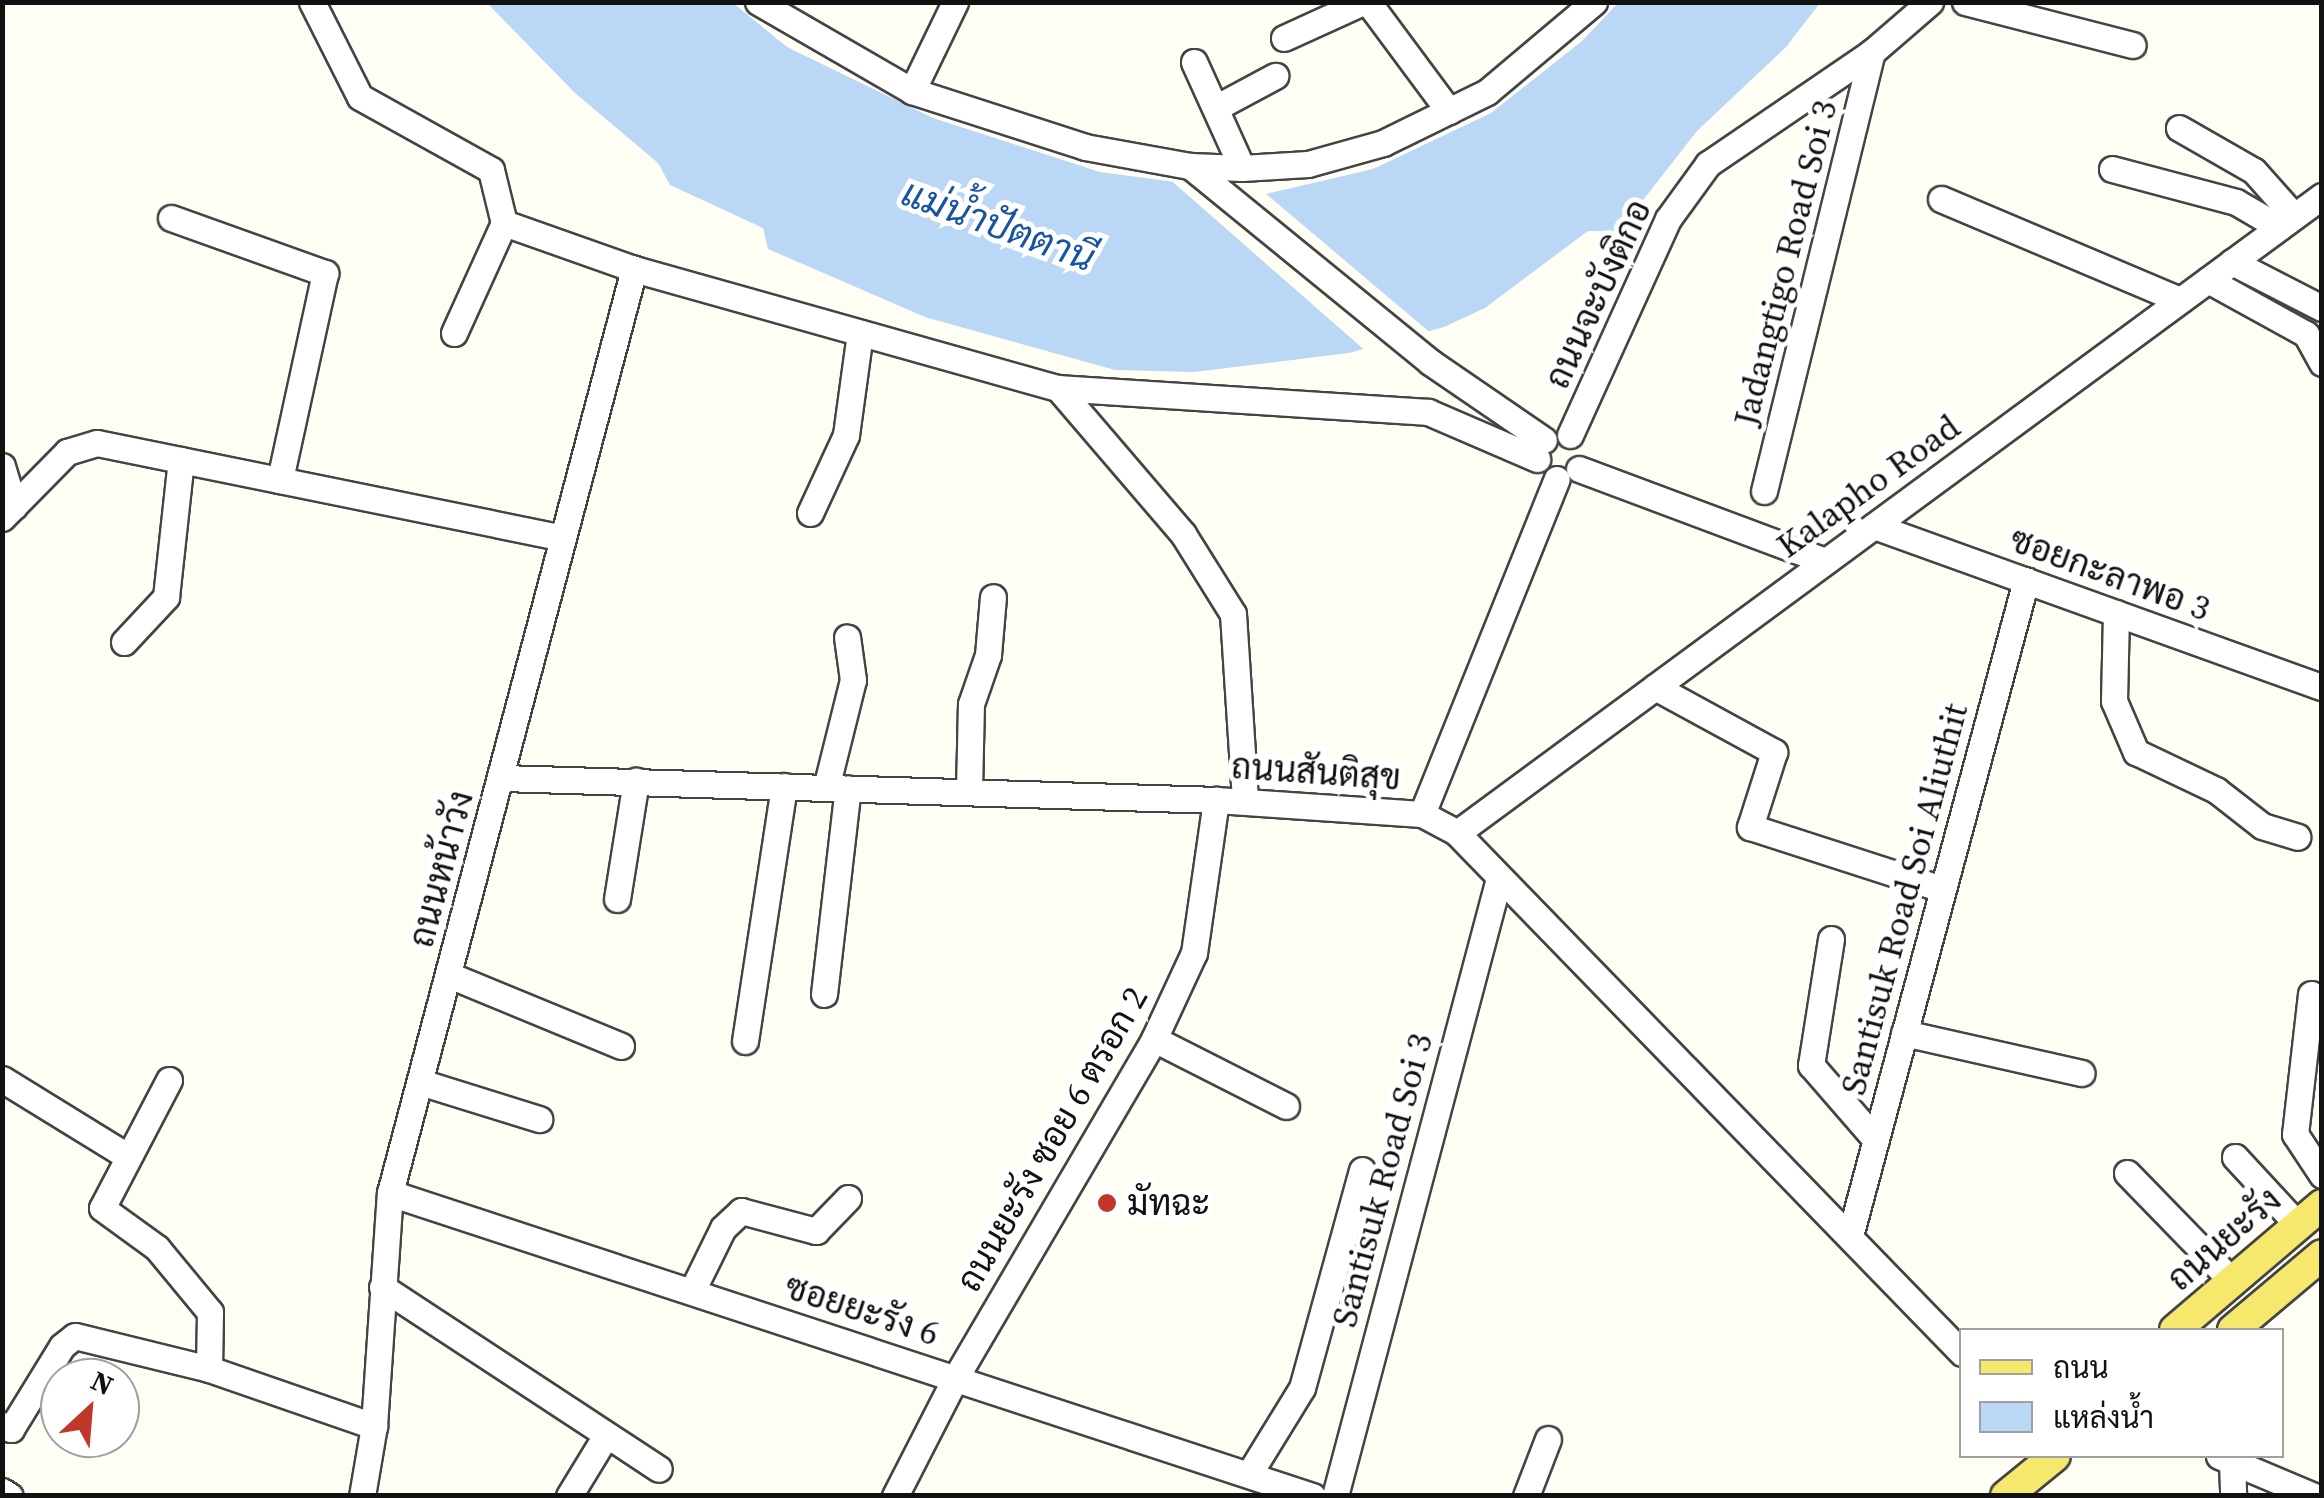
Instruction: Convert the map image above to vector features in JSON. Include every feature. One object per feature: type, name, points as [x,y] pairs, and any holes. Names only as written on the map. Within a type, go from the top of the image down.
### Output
[{"type":"main road","name":"ถนนยะรัง","points":[[2176,1328],[2322,1205]]},
{"type":"main road","points":[[2235,1328],[2322,1255]]},
{"type":"main road","points":[[2006,1496],[2053,1458]]},
{"type":"street","points":[[312,2],[360,97],[491,170],[504,223],[454,333]]},
{"type":"street","points":[[758,2],[912,92],[1084,147],[1198,173],[1308,164],[1383,142],[1487,92],[1594,2]]},
{"type":"street","points":[[912,92],[955,2]]},
{"type":"street","points":[[1284,38],[1366,2],[1449,111]]},
{"type":"street","name":"ถนนจะบังติกอ","points":[[1570,435],[1668,219],[1708,164],[1872,52],[1930,2]]},
{"type":"street","points":[[1965,2],[2133,45]]},
{"type":"street","name":"Jadangtigo Road Soi 3","points":[[1764,491],[1872,52]]},
{"type":"street","points":[[1194,62],[1219,106],[1242,168]]},
{"type":"street","points":[[1219,106],[1275,76]]},
{"type":"street","points":[[2180,128],[2254,171],[2287,222]]},
{"type":"street","points":[[2112,169],[2236,202],[2287,222]]},
{"type":"street","points":[[1198,173],[1568,474],[1825,562]]},
{"type":"street","name":"Kalapho Road","points":[[1457,833],[2322,196]]},
{"type":"street","points":[[1941,199],[2180,300]]},
{"type":"street","points":[[171,218],[326,273],[280,480]]},
{"type":"street","points":[[504,223],[634,269],[1058,388],[1428,412],[1540,449],[1570,435],[1581,446],[1422,814]]},
{"type":"street","points":[[2232,262],[2322,308]]},
{"type":"street","name":"ถนนหน้าวัง","points":[[362,1496],[374,1426],[390,1193],[502,778],[559,537],[634,269]]},
{"type":"street","points":[[2208,280],[2306,334],[2322,363]]},
{"type":"street","points":[[810,513],[846,435],[860,334]]},
{"type":"street","points":[[1428,412],[1453,379]]},
{"type":"street","points":[[1058,388],[1183,534],[1233,614],[1244,802]]},
{"type":"street","points":[[8,512],[80,445],[181,460],[559,537]]},
{"type":"street","points":[[124,642],[166,597],[181,460]]},
{"type":"street","points":[[2,466],[8,512]]},
{"type":"street","name":"ซอยกะลาพอ 3","points":[[1874,526],[2322,688]]},
{"type":"street","name":"Santisuk Road Soi Aliuthit","points":[[1850,1236],[2026,580]]},
{"type":"street","points":[[969,792],[971,704],[988,655],[993,597]]},
{"type":"street","points":[[2116,613],[2114,702],[2136,752],[2216,790],[2262,826],[2296,837]]},
{"type":"street","points":[[824,994],[837,788],[853,680],[848,637]]},
{"type":"street","points":[[1655,687],[1774,752],[1750,827],[1942,888]]},
{"type":"street","name":"ถนนสันติสุข","points":[[502,778],[1216,800],[1422,814],[1457,833],[1498,882],[1959,1350]]},
{"type":"street","points":[[617,899],[636,782]]},
{"type":"street","points":[[745,1041],[784,786]]},
{"type":"street","name":"ถนนยะรัง ซอย 6 ตรอก 2","points":[[894,1496],[956,1377],[1154,1039],[1194,953],[1216,800]]},
{"type":"street","name":"Santisuk Road Soi 3","points":[[1335,1496],[1498,882]]},
{"type":"street","points":[[1831,938],[1811,1065],[1876,1140]]},
{"type":"street","points":[[449,975],[621,1046]]},
{"type":"street","points":[[2311,994],[2295,1134],[2322,1174]]},
{"type":"street","points":[[1904,1033],[2082,1072]]},
{"type":"street","points":[[1154,1039],[1286,1106]]},
{"type":"street","points":[[2,1080],[127,1156]]},
{"type":"street","points":[[169,1080],[102,1208],[157,1248],[210,1312],[209,1369]]},
{"type":"street","points":[[420,1082],[539,1119]]},
{"type":"street","points":[[2236,1157],[2298,1225]]},
{"type":"street","points":[[1249,1474],[1302,1388],[1362,1170]]},
{"type":"street","points":[[2127,1173],[2232,1282]]},
{"type":"street","name":"ซอยยะรัง 6","points":[[390,1193],[1312,1496]]},
{"type":"street","points":[[692,1290],[723,1228],[740,1211],[816,1231],[848,1198]]},
{"type":"street","points":[[382,1287],[658,1470]]},
{"type":"street","points":[[2,1455],[7,1427],[62,1346],[76,1336],[209,1369],[374,1426]]},
{"type":"street","points":[[569,1496],[605,1436]]},
{"type":"street","points":[[1526,1496],[1548,1439]]},
{"type":"street","points":[[2226,1458],[2232,1496]]},
{"type":"street","points":[[2226,1458],[2314,1496]]},
{"type":"street","points":[[2,1490],[10,1496]]},
{"type":"water","name":"แม่น้ำปัตตานี","points":[[487,3],[733,3],[787,47],[933,118],[1100,172],[1266,194],[1373,169],[1491,113],[1582,41],[1618,3],[1820,3],[1786,47],[1697,131],[1619,231],[1588,231],[1485,308],[1444,327],[1349,353],[1194,372],[1115,370],[925,317],[768,249],[763,228],[670,185],[658,163],[575,93]]},
{"type":"pier","points":[[1166,176],[1259,188],[1433,335],[1368,353]]},
{"type":"place","name":"มัทฉะ","points":[[1107,1203]]}]
